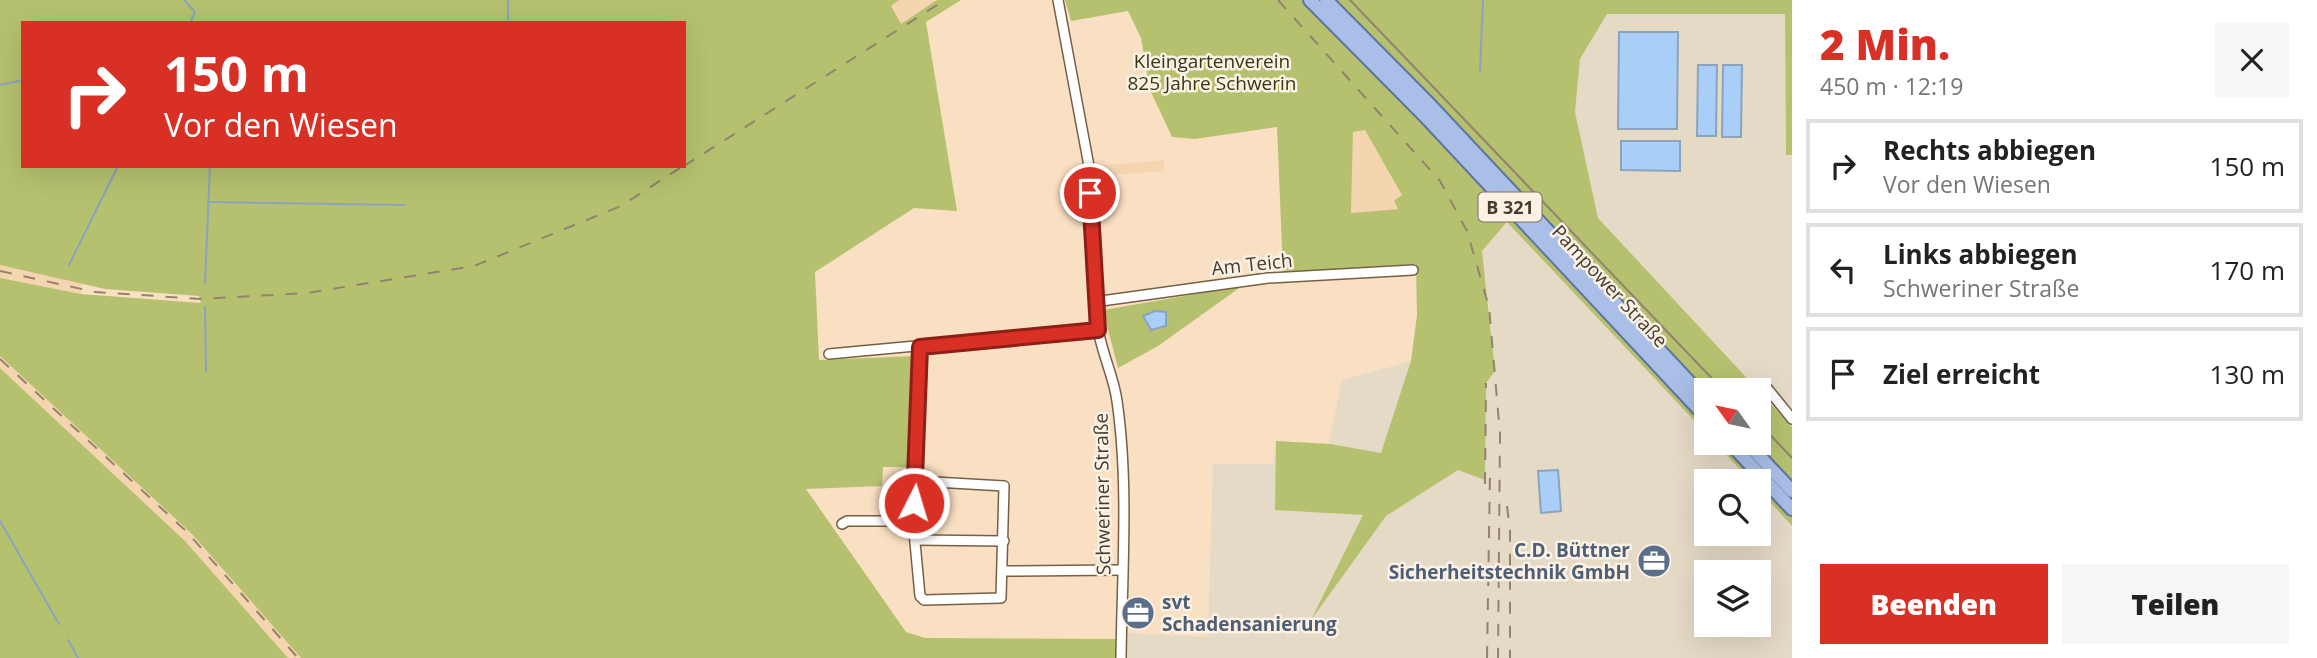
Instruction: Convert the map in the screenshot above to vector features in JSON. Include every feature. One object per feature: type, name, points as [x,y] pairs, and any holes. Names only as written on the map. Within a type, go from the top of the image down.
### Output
[{"type":"main road","name":"Pampower Straße","points":[[1310,0],[1423,115],[1694,404]]},
{"type":"main road","name":"Pampower Straße","points":[[1326,0],[1432,106],[1694,387]]},
{"type":"main road","points":[[1741,455],[1792,509]]},
{"type":"main road","points":[[1758,455],[1792,491]]},
{"type":"street","name":"Schweriner Straße","points":[[1058,0],[1089,166],[1094,302],[1101,351],[1117,399],[1121,444],[1121,658]]},
{"type":"street","name":"Am Teich","points":[[1094,302],[1268,278],[1413,270]]},
{"type":"street","points":[[829,354],[1098,330]]},
{"type":"street","points":[[917,481],[1004,486],[1004,571],[1002,594],[996,600],[925,600],[918,590],[913,521],[917,481],[920,347]]},
{"type":"street","points":[[1771,393],[1792,419]]},
{"type":"street","points":[[842,524],[847,521],[913,521]]},
{"type":"street","points":[[916,540],[1004,541]]},
{"type":"street","points":[[1004,571],[1122,570]]},
{"type":"shaded area","points":[[899,0],[937,0],[901,25],[891,6]]},
{"type":"shaded area","points":[[1607,14],[1785,14],[1786,155],[1792,155],[1792,427],[1771,404],[1771,378],[1747,378],[1598,218],[1575,112],[1580,59]]},
{"type":"shaded area","points":[[1365,129],[1403,196],[1399,209],[1351,213],[1353,132]]},
{"type":"shaded area","points":[[1164,160],[1164,171],[1097,176],[1096,166]]},
{"type":"shaded area","points":[[1508,222],[1694,420],[1694,455],[1726,455],[1740,469],[1694,469],[1694,546],[1771,546],[1771,503],[1792,526],[1792,658],[1121,658],[1122,639],[1127,633],[1208,637],[1213,464],[1273,464],[1276,441],[1329,444],[1342,380],[1411,361],[1492,331],[1482,251]]},
{"type":"shaded area","points":[[0,265],[82,283],[81,294],[0,278]]},
{"type":"shaded area","points":[[0,356],[192,534],[301,658],[288,658],[185,541],[0,368]]},
{"type":"green space","points":[[0,0],[899,0],[891,6],[901,24],[937,0],[961,0],[926,22],[957,211],[914,208],[815,272],[819,360],[914,356],[910,467],[883,467],[882,486],[806,489],[906,632],[925,638],[1122,639],[1121,658],[301,658],[192,534],[0,356],[0,278],[81,294],[201,303],[199,296],[105,289],[0,265]]},
{"type":"green space","name":"Kleingartenverein 825 Jahre Schwerin","points":[[1065,0],[1792,0],[1792,155],[1786,155],[1785,14],[1607,14],[1580,59],[1575,112],[1598,218],[1747,378],[1694,378],[1694,420],[1507,222],[1482,251],[1495,371],[1486,383],[1485,480],[1458,470],[1386,516],[1311,620],[1363,515],[1275,510],[1276,441],[1330,444],[1381,453],[1411,361],[1417,315],[1416,264],[1283,272],[1277,127],[1195,139],[1172,137],[1150,90],[1141,38],[1128,11],[1071,21]],"holes":[[[1365,130],[1402,195],[1394,201],[1398,209],[1351,213],[1353,132]]]},
{"type":"green space","points":[[1242,286],[1158,346],[1118,368],[1103,310]]},
{"type":"green space","points":[[0,368],[185,541],[288,658],[0,658]]},
{"type":"green space","points":[[1771,404],[1792,427],[1792,526],[1771,503],[1771,469],[1740,469],[1726,455],[1771,455]]},
{"type":"water","points":[[1619,32],[1678,32],[1677,129],[1618,129]]},
{"type":"water","points":[[1698,65],[1717,65],[1716,136],[1697,136]]},
{"type":"water","points":[[1723,65],[1742,65],[1741,137],[1722,137]]},
{"type":"water","points":[[1621,141],[1680,141],[1680,171],[1621,170]]},
{"type":"water","points":[[1155,311],[1166,312],[1166,326],[1151,330],[1143,316]]},
{"type":"water","points":[[1558,470],[1561,511],[1541,513],[1538,471]]},
{"type":"waterway","points":[[184,0],[195,12],[191,21]]},
{"type":"waterway","points":[[508,0],[508,21]]},
{"type":"waterway","points":[[1480,71],[1483,0]]},
{"type":"waterway","points":[[0,85],[21,80]]},
{"type":"waterway","points":[[69,265],[117,168]]},
{"type":"waterway","points":[[205,283],[210,168]]},
{"type":"waterway","points":[[208,202],[405,205]]},
{"type":"waterway","points":[[205,307],[206,371]]},
{"type":"waterway","points":[[0,521],[59,624]]},
{"type":"waterway","points":[[68,640],[78,658]]},
{"type":"tram line","points":[[1350,0],[1712,378]]},
{"type":"tram line","points":[[1771,436],[1792,458]]},
{"type":"railway","points":[[686,165],[945,0]]},
{"type":"railway","points":[[1278,0],[1440,181],[1467,231],[1489,307],[1500,434],[1498,658]]},
{"type":"railway","points":[[0,271],[95,292],[201,299],[307,293],[474,266],[621,206],[680,168]]},
{"type":"railway","points":[[0,359],[187,532],[298,658]]},
{"type":"railway","points":[[1485,484],[1486,383]]},
{"type":"railway","points":[[1487,658],[1490,473]]},
{"type":"railway","points":[[1507,506],[1510,531],[1510,658]]},
{"type":"place","name":"C.D. Büttner Sicherheitstechnik GmbH","points":[[1654,561]]},
{"type":"place","name":"svt Schadensanierung","points":[[1138,613]]},
{"type":"route","points":[[914,503],[917,481],[920,347],[1098,330],[1093,285],[1090,193]]}]
